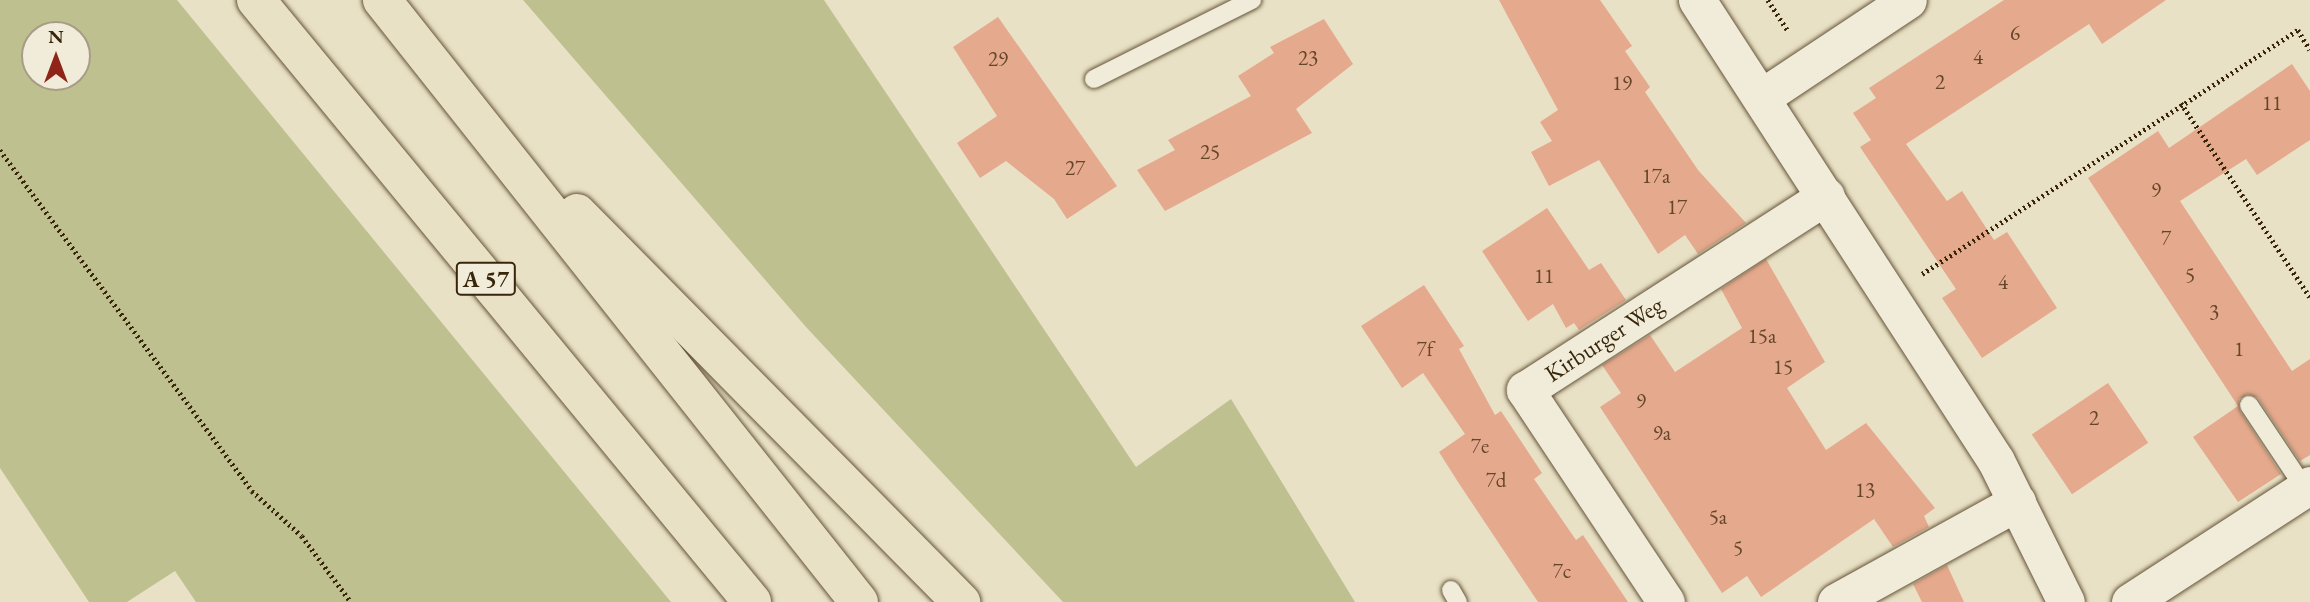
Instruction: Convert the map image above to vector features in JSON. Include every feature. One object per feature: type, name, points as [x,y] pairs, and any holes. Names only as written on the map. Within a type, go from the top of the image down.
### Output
[{"type":"highway","name":"A 57","points":[[256,0],[752,602]]},
{"type":"highway","points":[[382,0],[859,602]]},
{"type":"highway","points":[[451,85],[961,602]]},
{"type":"highway","points":[[715,558],[737,602]]},
{"type":"street","points":[[1697,0],[1891,295],[2017,502],[2066,602]]},
{"type":"street","points":[[1762,97],[1908,0]]},
{"type":"street","name":"Kirburger Weg","points":[[1666,602],[1525,390],[1826,196]]},
{"type":"street","points":[[2130,602],[2307,487]]},
{"type":"street","points":[[1836,602],[2017,502]]},
{"type":"lane","points":[[1094,79],[1252,0]]},
{"type":"lane","points":[[2249,405],[2307,487]]},
{"type":"path","points":[[1891,295],[2181,103],[2298,30],[2310,50]]},
{"type":"path","points":[[2181,103],[2310,297]]},
{"type":"path","points":[[0,149],[252,491],[302,536],[351,602]]},
{"type":"green space","points":[[0,0],[177,0],[671,602],[196,602],[175,571],[127,602],[89,602],[0,468]]},
{"type":"green space","points":[[523,0],[824,0],[1136,467],[1231,399],[1355,602],[1063,602],[806,327]]},
{"type":"building","points":[[1499,0],[1600,0],[1632,46],[1625,51],[1650,87],[1645,92],[1698,170],[1746,223],[1698,254],[1685,235],[1658,254],[1599,160],[1549,186],[1531,152],[1552,141],[1540,122],[1558,110]]},
{"type":"building","points":[[2004,0],[2166,0],[2102,44],[2089,24],[1906,144],[1947,201],[1962,191],[1994,240],[2007,232],[2057,308],[1982,358],[1942,298],[1956,289],[1860,147],[1871,140],[1853,113],[1876,98],[1869,88]]},
{"type":"building","points":[[998,17],[1117,186],[1067,219],[1054,199],[1006,161],[980,178],[957,143],[997,116],[953,47]]},
{"type":"building","points":[[1324,19],[1353,64],[1296,109],[1312,133],[1165,211],[1137,170],[1175,150],[1168,140],[1251,96],[1238,76],[1274,53],[1270,47]]},
{"type":"building","points":[[2292,64],[2310,91],[2310,140],[2257,175],[2246,159],[2180,201],[2292,371],[2310,359],[2310,455],[2300,461],[2258,398],[2248,394],[2239,399],[2240,411],[2281,474],[2238,502],[2193,437],[2238,406],[2088,178],[2158,131],[2169,148]]},
{"type":"building","points":[[1547,208],[1589,270],[1601,263],[1626,300],[1579,330],[1574,323],[1566,328],[1553,304],[1528,321],[1482,251]]},
{"type":"building","points":[[1766,259],[1825,362],[1787,388],[1826,450],[1866,423],[1935,508],[1924,516],[1929,527],[1893,547],[1874,519],[1761,597],[1747,576],[1722,593],[1600,407],[1621,393],[1602,365],[1650,335],[1675,372],[1742,328],[1721,289]]},
{"type":"building","points":[[1424,285],[1464,346],[1459,349],[1495,415],[1501,411],[1542,473],[1534,479],[1576,540],[1583,535],[1628,602],[1538,602],[1458,482],[1439,452],[1465,434],[1423,373],[1402,388],[1361,326]]},
{"type":"building","points":[[2108,383],[2148,443],[2072,494],[2032,434]]},
{"type":"building","points":[[1947,565],[1964,602],[1922,602],[1913,584]]}]
